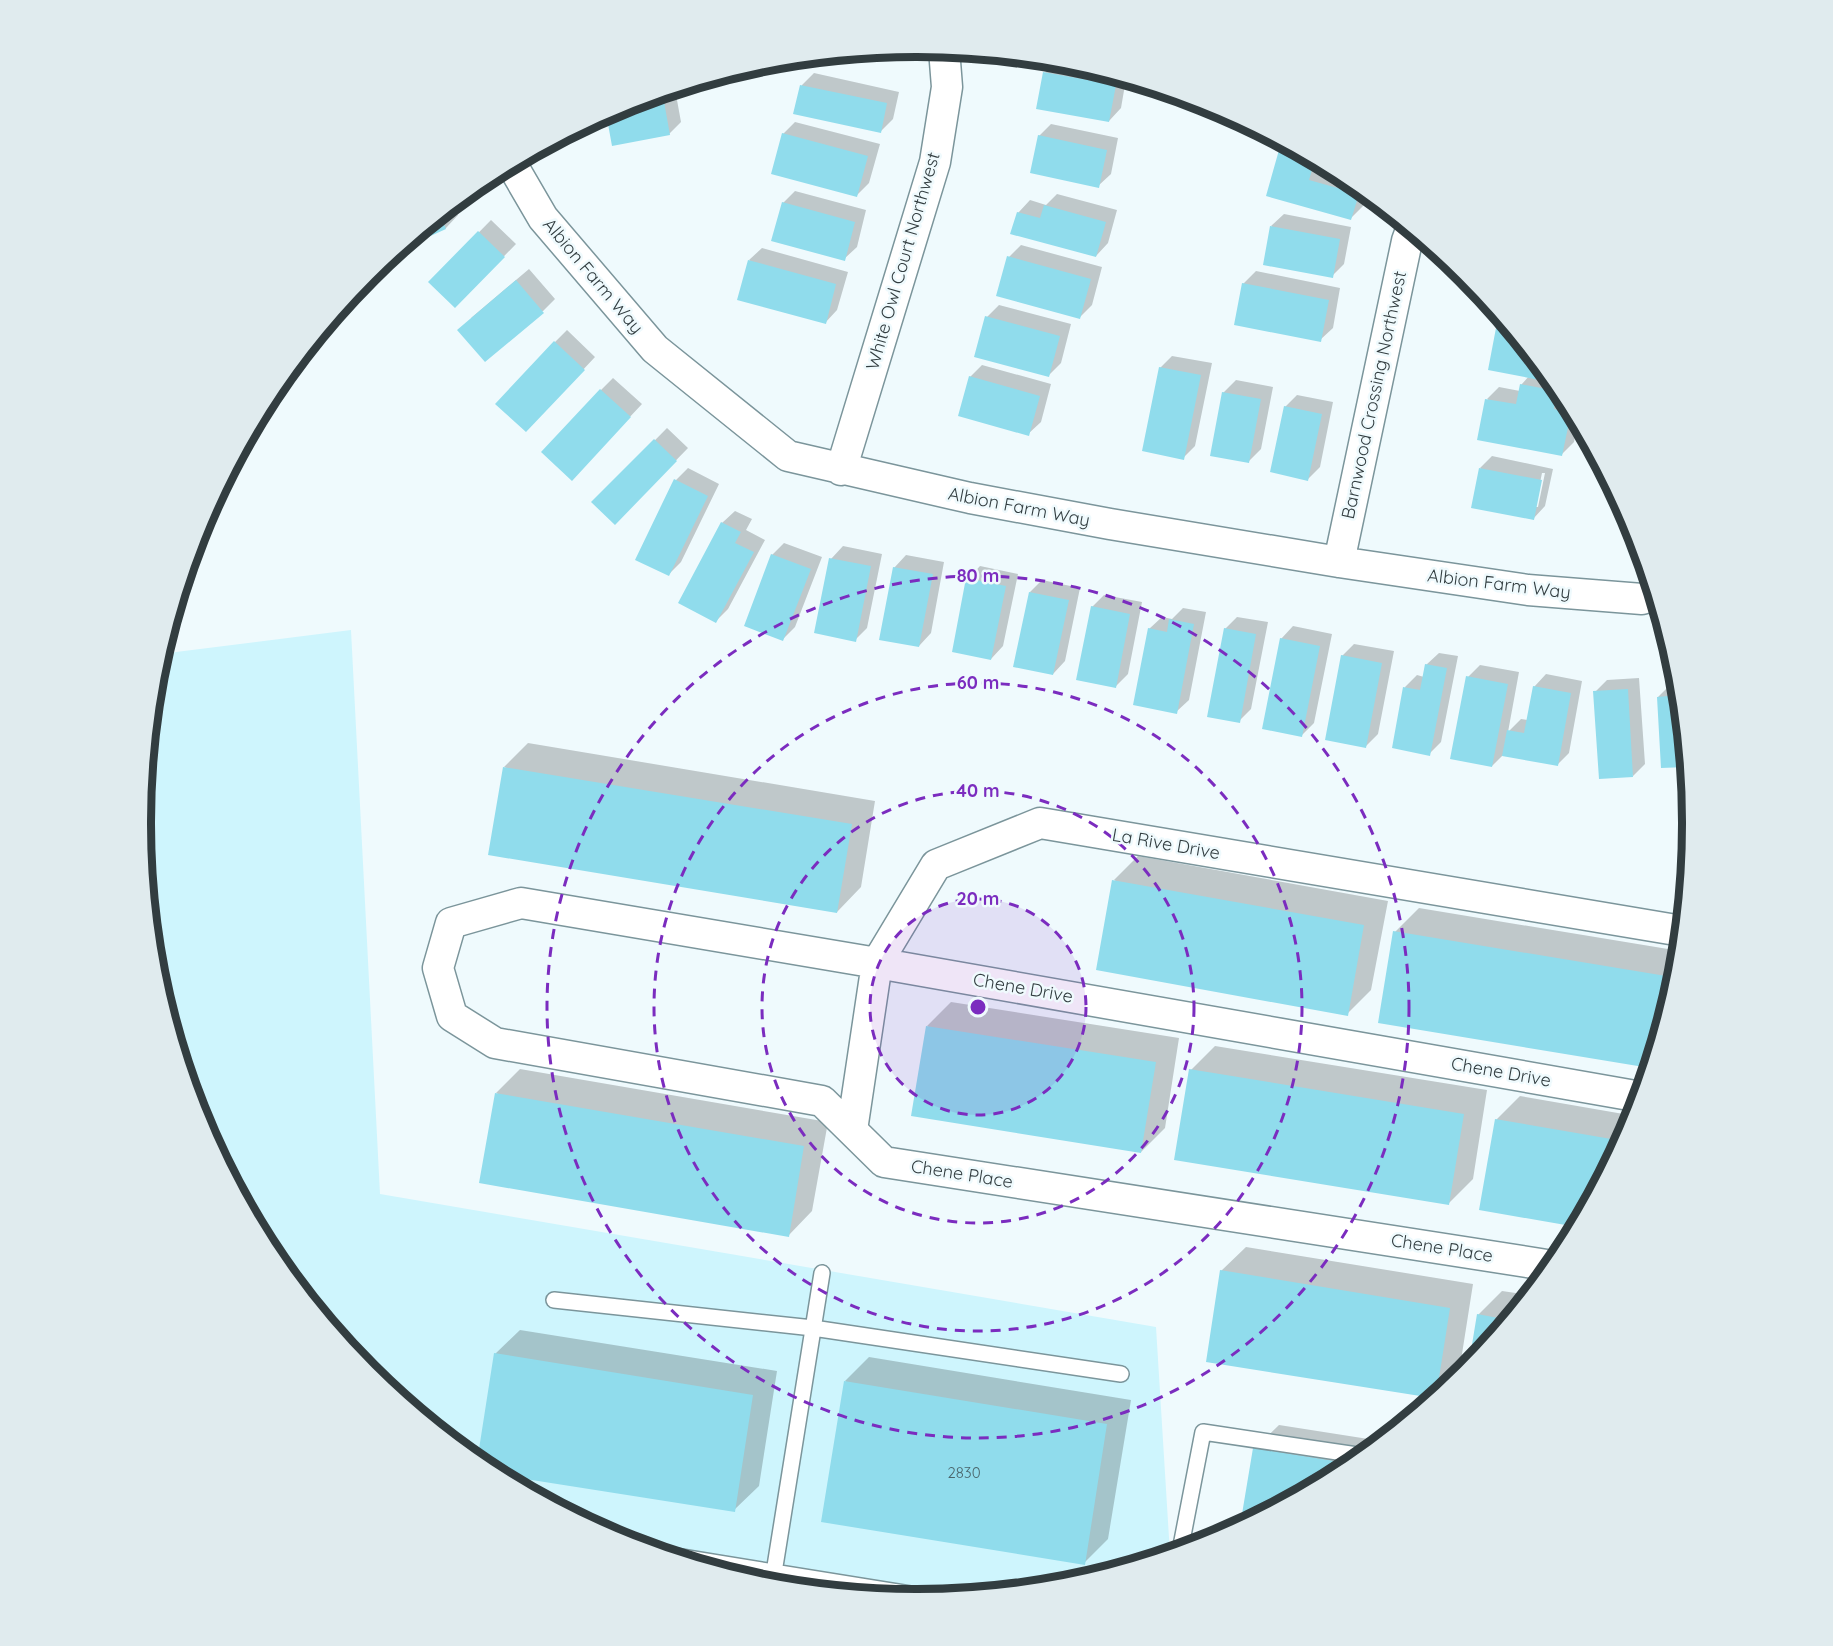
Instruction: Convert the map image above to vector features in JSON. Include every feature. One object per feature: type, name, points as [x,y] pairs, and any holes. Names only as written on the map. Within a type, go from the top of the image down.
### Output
[{"type":"street","name":"White Owl Court Northwest","points":[[841,470],[934,162],[947,87],[945,58]]},
{"type":"street","name":"Albion Farm Way","points":[[516,171],[543,218],[655,349],[788,456],[970,498],[1339,562],[1528,590],[1642,599],[1648,597]]},
{"type":"street","name":"Barnwood Crossing Northwest","points":[[1339,562],[1409,236]]},
{"type":"street","name":"La Rive Drive","points":[[852,1130],[878,963],[936,866],[1040,823],[1675,930]]},
{"type":"street","name":"Chene Drive","points":[[438,968],[451,924],[521,903],[878,963],[1632,1095]]},
{"type":"street","name":"Chene Place","points":[[438,968],[452,1016],[495,1043],[822,1101],[884,1162],[1542,1264]]},
{"type":"lane","points":[[773,1575],[822,1273]]},
{"type":"lane","points":[[554,1300],[813,1328],[1121,1374]]},
{"type":"lane","points":[[1182,1541],[1203,1432],[1351,1454]]},
{"type":"shaded area","points":[[351,630],[380,1194],[1156,1327],[1169,1546],[1115,1563],[1066,1574],[967,1587],[916,1589],[866,1587],[767,1574],[718,1563],[670,1548],[623,1531],[578,1510],[491,1460],[411,1399],[341,1328],[280,1249],[229,1162],[191,1069],[165,972],[152,873],[150,823],[152,773],[157,723],[170,653]]},
{"type":"building","points":[[1043,72],[1116,85],[1109,122],[1036,109]]},
{"type":"building","points":[[800,85],[887,103],[881,133],[793,114]]},
{"type":"building","points":[[664,100],[670,135],[612,146],[608,122]]},
{"type":"building","points":[[782,133],[868,156],[857,197],[771,174]]},
{"type":"building","points":[[1038,135],[1107,150],[1099,188],[1030,173]]},
{"type":"building","points":[[1279,150],[1313,168],[1309,180],[1350,191],[1358,197],[1351,220],[1266,196]]},
{"type":"building","points":[[782,202],[855,222],[845,261],[771,241]]},
{"type":"building","points":[[1044,205],[1106,222],[1096,257],[1010,234],[1017,212],[1040,218]]},
{"type":"building","points":[[443,221],[446,229],[417,242]]},
{"type":"building","points":[[1270,226],[1340,239],[1333,278],[1263,265]]},
{"type":"building","points":[[478,231],[505,257],[455,308],[428,282]]},
{"type":"building","points":[[1007,256],[1091,279],[1080,319],[996,296]]},
{"type":"building","points":[[748,260],[836,284],[826,324],[737,300]]},
{"type":"building","points":[[516,280],[544,313],[485,362],[457,330]]},
{"type":"building","points":[[1242,283],[1329,300],[1321,342],[1234,325]]},
{"type":"building","points":[[985,316],[1060,336],[1049,377],[974,357]]},
{"type":"building","points":[[1496,328],[1501,329],[1541,380],[1488,370]]},
{"type":"building","points":[[554,341],[585,370],[526,432],[495,404]]},
{"type":"building","points":[[1159,367],[1201,375],[1184,460],[1142,451]]},
{"type":"building","points":[[969,376],[1040,396],[1029,436],[958,416]]},
{"type":"building","points":[[1520,384],[1547,389],[1555,401],[1554,409],[1562,411],[1569,422],[1562,456],[1477,440],[1485,399],[1516,404]]},
{"type":"building","points":[[600,389],[631,417],[572,481],[541,452]]},
{"type":"building","points":[[1222,392],[1261,399],[1249,463],[1210,456]]},
{"type":"building","points":[[1284,406],[1322,414],[1308,481],[1270,472]]},
{"type":"building","points":[[654,439],[677,461],[615,525],[591,502]]},
{"type":"building","points":[[1479,468],[1542,480],[1534,520],[1471,508]]},
{"type":"building","points":[[674,479],[708,496],[669,576],[635,560]]},
{"type":"building","points":[[721,522],[741,532],[735,543],[754,552],[716,623],[678,603]]},
{"type":"building","points":[[771,554],[811,569],[783,641],[744,626]]},
{"type":"building","points":[[829,558],[871,566],[856,642],[814,633]]},
{"type":"building","points":[[893,567],[933,574],[919,647],[879,640]]},
{"type":"building","points":[[966,578],[1006,586],[991,660],[952,652]]},
{"type":"building","points":[[1029,592],[1069,600],[1053,675],[1013,667]]},
{"type":"building","points":[[1091,606],[1130,614],[1116,688],[1076,680]]},
{"type":"building","points":[[1169,619],[1194,624],[1177,714],[1133,705],[1148,628],[1167,632]]},
{"type":"building","points":[[1224,628],[1256,634],[1240,723],[1207,717]]},
{"type":"building","points":[[1280,638],[1320,646],[1302,737],[1262,729]]},
{"type":"building","points":[[1341,655],[1382,663],[1366,748],[1325,740]]},
{"type":"building","points":[[1425,664],[1447,668],[1430,756],[1392,748],[1403,687],[1420,690]]},
{"type":"building","points":[[1466,676],[1508,684],[1492,767],[1450,759]]},
{"type":"building","points":[[1533,686],[1571,693],[1558,766],[1502,756],[1507,730],[1524,733]]},
{"type":"building","points":[[1628,689],[1633,777],[1599,779],[1593,691]]},
{"type":"building","points":[[1672,696],[1680,767],[1661,768],[1657,697]]},
{"type":"building","points":[[503,767],[852,824],[837,913],[488,855]]},
{"type":"building","points":[[1112,880],[1364,925],[1348,1016],[1096,970]]},
{"type":"building","points":[[1393,931],[1666,976],[1643,1067],[1378,1023]]},
{"type":"building","points":[[926,1026],[1156,1062],[1141,1153],[911,1116]]},
{"type":"building","points":[[1189,1069],[1464,1114],[1449,1205],[1174,1160]]},
{"type":"building","points":[[495,1093],[804,1146],[789,1237],[479,1183]]},
{"type":"building","points":[[1495,1119],[1614,1139],[1604,1162],[1568,1225],[1479,1210]]},
{"type":"building","points":[[1220,1270],[1450,1308],[1438,1384],[1424,1397],[1206,1362]]},
{"type":"building","points":[[1477,1314],[1500,1318],[1492,1328],[1471,1351]]},
{"type":"building","points":[[494,1353],[753,1395],[735,1512],[520,1478],[479,1451]]},
{"type":"building","points":[[844,1381],[1107,1424],[1085,1565],[821,1522]]},
{"type":"building","points":[[1253,1448],[1339,1462],[1300,1486],[1242,1516]]}]
